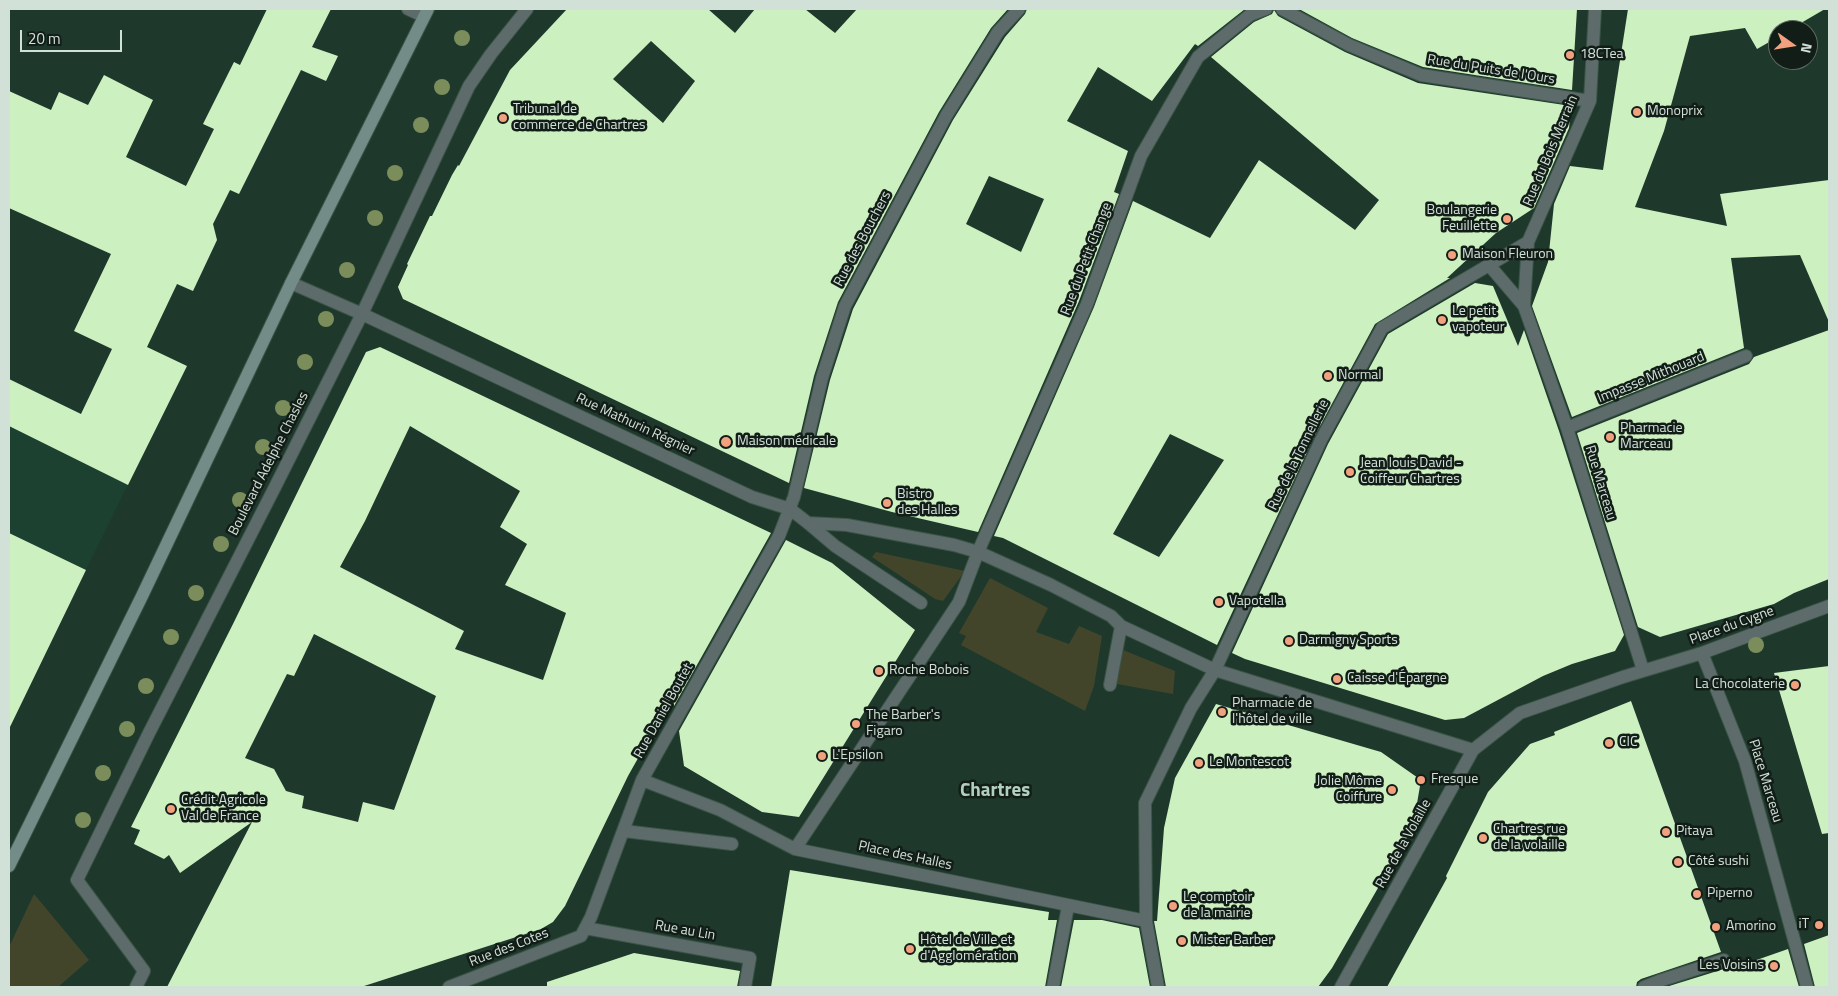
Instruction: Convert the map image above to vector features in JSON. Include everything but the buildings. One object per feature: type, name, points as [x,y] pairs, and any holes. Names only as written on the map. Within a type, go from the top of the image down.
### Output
[{"type":"main road","points":[[9,866],[142,596],[291,282],[426,12]]},
{"type":"street","points":[[408,9],[426,12]]},
{"type":"street","name":"Boulevard Adelphe Chasles","points":[[136,987],[144,971],[77,880],[149,733],[362,314],[469,86],[526,9]]},
{"type":"street","name":"Rue des Bouchers","points":[[790,509],[822,378],[845,306],[946,116],[998,32],[1019,9]]},
{"type":"street","name":"Rue du Petit Change","points":[[978,552],[1087,304],[1141,156],[1198,58],[1250,15],[1266,9]]},
{"type":"street","name":"Rue du Puits de l'Ours","points":[[1282,9],[1349,45],[1421,75],[1590,101]]},
{"type":"street","name":"Rue du Bois Merrain","points":[[1528,242],[1590,101],[1595,9]]},
{"type":"street","name":"Rue de la Tonnellerie","points":[[1215,670],[1321,440],[1382,328],[1528,242]]},
{"type":"street","name":"Rue Marceau","points":[[1524,306],[1528,242]]},
{"type":"street","name":"Rue Marceau","points":[[1489,265],[1524,306],[1567,428],[1643,670]]},
{"type":"street","name":"Rue Mathurin Régnier","points":[[291,282],[752,497],[790,509],[835,546],[921,603]]},
{"type":"street","name":"Impasse Mithouard","points":[[1567,428],[1746,356]]},
{"type":"street","name":"Rue Daniel Boutet","points":[[583,932],[624,831],[642,780],[779,536],[790,509]]},
{"type":"street","points":[[808,523],[847,525],[954,545],[978,552],[1052,585],[1111,616],[1121,626],[1215,670],[1473,750]]},
{"type":"street","points":[[794,849],[959,602],[978,552]]},
{"type":"street","name":"Place du Cygne","points":[[1643,670],[1702,653],[1829,606]]},
{"type":"street","points":[[1110,685],[1121,626]]},
{"type":"street","name":"Place Marceau","points":[[1702,653],[1745,761],[1807,987]]},
{"type":"street","points":[[1158,987],[1146,922],[1145,803],[1191,708],[1215,670]]},
{"type":"street","name":"Rue de la Volaille","points":[[1341,987],[1473,750],[1520,713],[1643,670]]},
{"type":"street","name":"Place des Halles","points":[[642,780],[720,810],[794,849],[1146,922]]},
{"type":"street","points":[[624,831],[732,844]]},
{"type":"street","points":[[1053,987],[1068,906]]},
{"type":"street","name":"Rue des Cotes","points":[[449,987],[583,932]]},
{"type":"street","name":"Rue au Lin","points":[[583,932],[750,958],[745,987]]},
{"type":"street","points":[[1644,987],[1724,960]]},
{"type":"shaded area","points":[[9,379],[147,446],[66,610],[9,582]]},
{"type":"shaded area","points":[[876,552],[965,571],[943,601],[935,599],[872,557]]},
{"type":"shaded area","points":[[990,578],[1048,608],[1036,632],[1069,644],[1079,626],[1102,636],[1094,686],[1085,711],[961,645],[966,636],[959,633]]},
{"type":"shaded area","points":[[1123,650],[1175,671],[1173,694],[1117,684]]},
{"type":"shaded area","points":[[34,894],[89,960],[58,987],[9,987],[9,947]]},
{"type":"place","name":"18CTea","points":[[1570,55]]},
{"type":"place","name":"Monoprix","points":[[1637,112]]},
{"type":"place","name":"Tribunal de commerce de Chartres","points":[[503,118]]},
{"type":"place","name":"Boulangerie Feuillette","points":[[1507,219]]},
{"type":"place","name":"Maison Fleuron","points":[[1452,255]]},
{"type":"place","name":"Le petit vapoteur","points":[[1442,320]]},
{"type":"place","name":"Normal","points":[[1328,376]]},
{"type":"place","name":"Pharmacie Marceau","points":[[1610,437]]},
{"type":"place","name":"Maison médicale","points":[[726,442]]},
{"type":"place","name":"Jean louis David - Coiffeur Chartres","points":[[1350,472]]},
{"type":"place","name":"Bistro des Halles","points":[[887,503]]},
{"type":"place","name":"Vapotella","points":[[1219,602]]},
{"type":"place","name":"Darmigny Sports","points":[[1289,641]]},
{"type":"place","name":"Roche Bobois","points":[[879,671]]},
{"type":"place","name":"Caisse d'Épargne","points":[[1337,679]]},
{"type":"place","name":"La Chocolaterie","points":[[1795,685]]},
{"type":"place","name":"Pharmacie de l'hôtel de ville","points":[[1222,712]]},
{"type":"place","name":"The Barber's Figaro","points":[[856,724]]},
{"type":"place","name":"CIC","points":[[1609,743]]},
{"type":"place","name":"L'Epsilon","points":[[822,756]]},
{"type":"place","name":"Le Montescot","points":[[1199,763]]},
{"type":"place","name":"Fresque","points":[[1421,780]]},
{"type":"place","name":"Jolie Môme Coiffure","points":[[1392,790]]},
{"type":"place","name":"Crédit Agricole Val de France","points":[[171,809]]},
{"type":"place","name":"Pitaya","points":[[1666,832]]},
{"type":"place","name":"Chartres rue de la volaille","points":[[1483,838]]},
{"type":"place","name":"Côté sushi","points":[[1678,862]]},
{"type":"place","name":"Piperno","points":[[1697,894]]},
{"type":"place","name":"Le comptoir de la mairie","points":[[1173,906]]},
{"type":"place","name":"iT","points":[[1819,925]]},
{"type":"place","name":"Amorino","points":[[1716,927]]},
{"type":"place","name":"Mister Barber","points":[[1182,941]]},
{"type":"place","name":"Hôtel de Ville et d'Agglomération","points":[[910,949]]},
{"type":"place","name":"Les Voisins","points":[[1774,966]]},
{"type":"district","name":"Chartres","points":[[995,791]]}]
